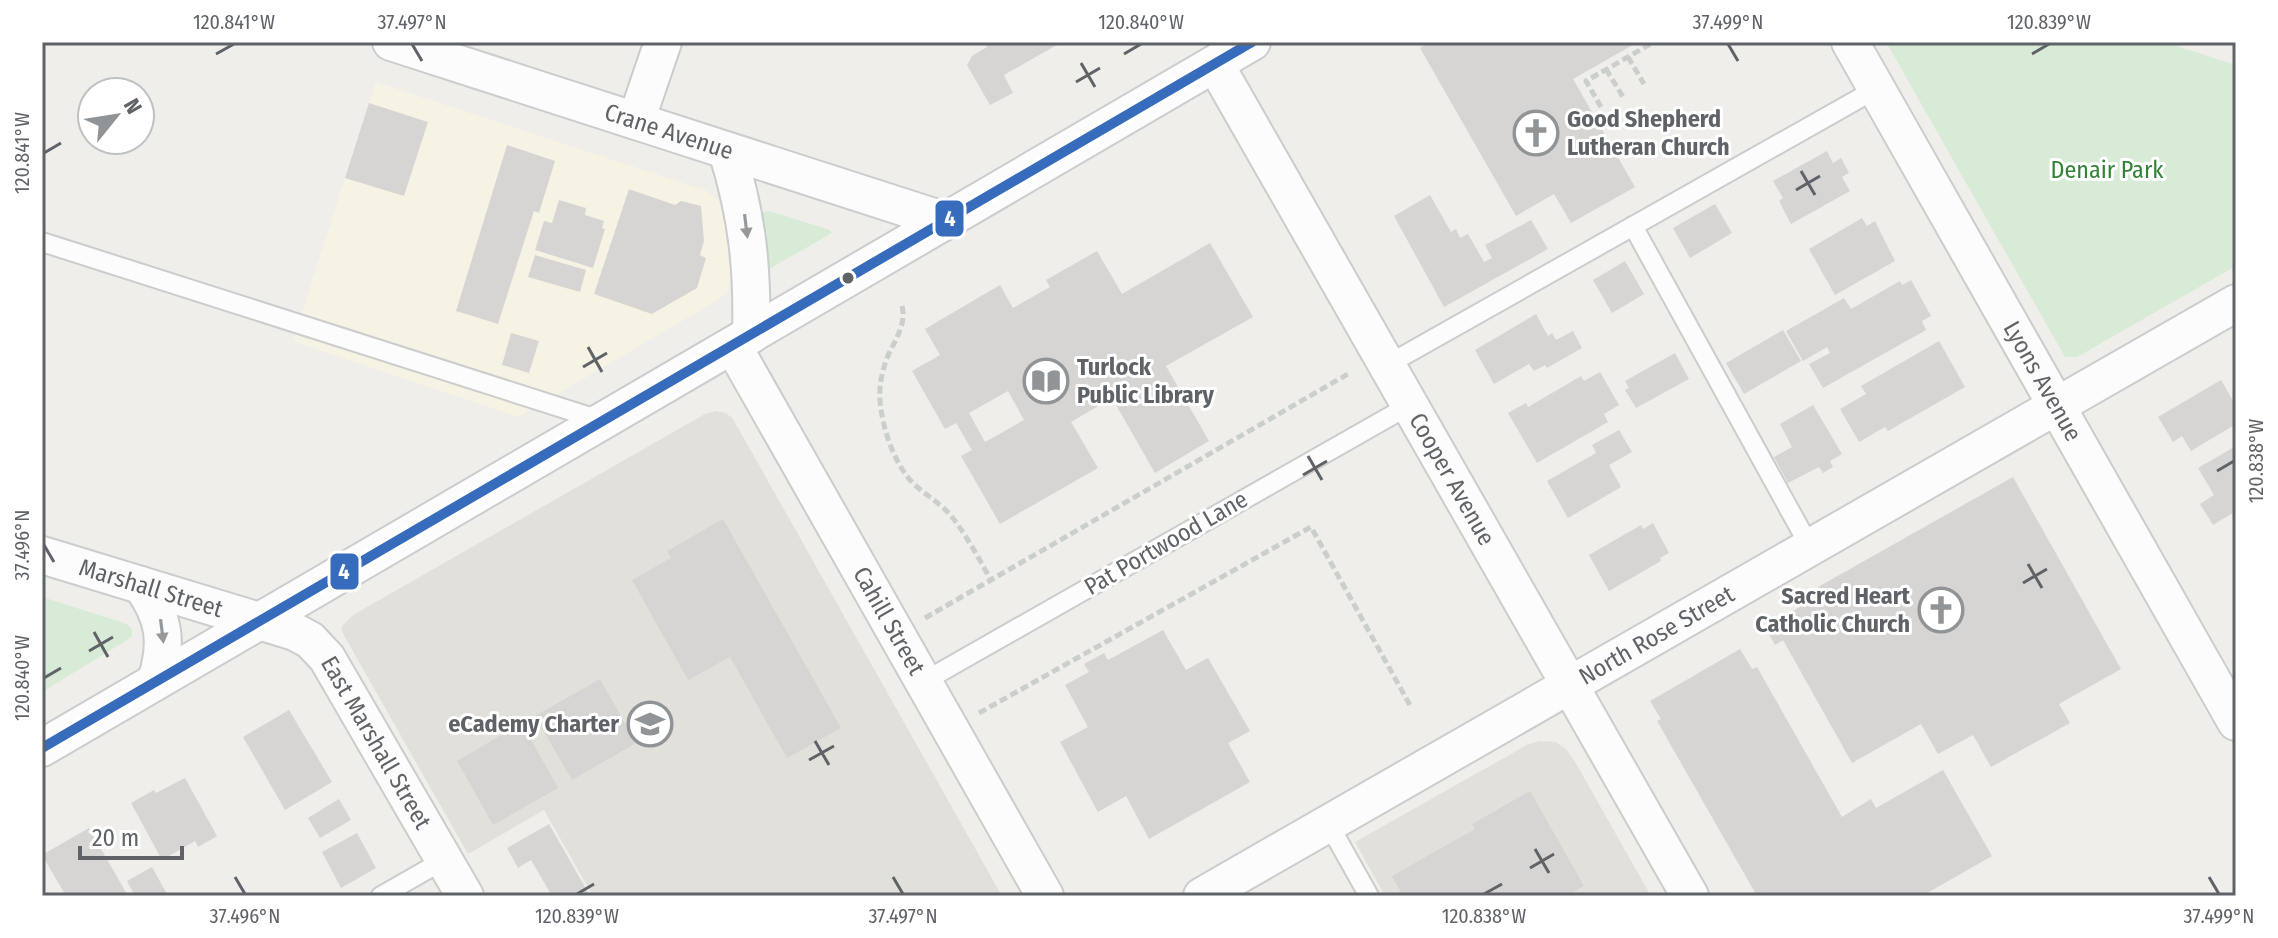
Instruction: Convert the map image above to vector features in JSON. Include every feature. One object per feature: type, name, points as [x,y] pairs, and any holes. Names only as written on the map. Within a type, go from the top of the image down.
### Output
[{"type":"street","name":"Crane Avenue","points":[[391,42],[946,221]]},
{"type":"street","points":[[636,121],[663,42]]},
{"type":"street","points":[[42,748],[1252,42]]},
{"type":"street","name":"Lyons Avenue","points":[[1850,42],[2236,722]]},
{"type":"street","name":"Cooper Avenue","points":[[1215,64],[1690,896]]},
{"type":"street","points":[[727,151],[745,215],[752,278],[742,340]]},
{"type":"street","name":"North Rose Street","points":[[1202,896],[2236,303]]},
{"type":"street","name":"Cahill Street","points":[[742,340],[923,682],[1045,896]]},
{"type":"street","name":"Marshall Street","points":[[42,555],[261,620]]},
{"type":"street","points":[[141,585],[160,617],[163,635],[161,666],[156,681]]},
{"type":"street","name":"East Marshall Street","points":[[261,620],[303,636],[324,653],[465,896]]},
{"type":"lane","points":[[1387,365],[1876,89]]},
{"type":"lane","points":[[1633,226],[1810,547]]},
{"type":"lane","points":[[42,242],[603,421]]},
{"type":"lane","name":"Pat Portwood Lane","points":[[923,682],[1410,405]]},
{"type":"lane","points":[[1328,823],[1369,896]]},
{"type":"lane","points":[[381,896],[444,860]]},
{"type":"path","points":[[1601,107],[1586,81],[1654,42]]},
{"type":"path","points":[[1628,57],[1644,84]]},
{"type":"path","points":[[1606,69],[1623,97]]},
{"type":"path","points":[[902,306],[903,322],[884,366],[880,385],[882,413],[890,441],[910,480],[941,504],[953,518],[991,580]]},
{"type":"path","points":[[924,618],[1348,374]]},
{"type":"path","points":[[978,714],[1311,527],[1411,707]]},
{"type":"shaded area","points":[[376,82],[707,191],[717,199],[726,219],[731,276],[728,291],[716,301],[518,417],[293,341]]},
{"type":"shaded area","name":"eCademy Charter","points":[[716,411],[726,413],[733,419],[1002,896],[593,896],[544,810],[468,854],[342,632],[342,626],[353,615],[705,414]]},
{"type":"shaded area","points":[[1539,741],[1556,742],[1574,760],[1651,896],[1385,896],[1355,842]]},
{"type":"green space","name":"Denair Park","points":[[1886,42],[2164,42],[2236,65],[2236,266],[2077,357],[2065,357]]},
{"type":"green space","points":[[769,211],[832,233],[769,269],[761,215]]},
{"type":"green space","points":[[42,597],[127,624],[132,629],[132,637],[42,692]]},
{"type":"building","points":[[984,42],[1062,42],[1004,75],[1013,93],[990,105],[967,65],[972,56],[987,47]]},
{"type":"building","name":"Good Shepherd Lutheran Church","points":[[1430,42],[1638,42],[1573,79],[1635,187],[1571,223],[1554,194],[1516,216],[1420,48]]},
{"type":"building","points":[[369,103],[428,122],[404,196],[345,178]]},
{"type":"building","points":[[507,145],[555,161],[539,213],[534,211],[498,324],[456,311]]},
{"type":"building","points":[[1827,151],[1833,163],[1841,158],[1849,173],[1842,177],[1850,191],[1791,224],[1779,201],[1783,198],[1773,181]]},
{"type":"building","points":[[629,189],[675,205],[681,201],[701,206],[704,241],[700,255],[706,258],[697,288],[652,314],[594,294]]},
{"type":"building","points":[[1430,195],[1451,232],[1456,229],[1460,238],[1468,234],[1484,262],[1492,258],[1485,245],[1531,220],[1548,249],[1444,307],[1394,216]]},
{"type":"building","points":[[559,200],[586,208],[585,215],[604,221],[602,228],[605,229],[593,268],[535,250],[544,221],[552,223]]},
{"type":"building","points":[[1715,204],[1732,233],[1690,258],[1673,228]]},
{"type":"building","points":[[1862,218],[1867,226],[1875,221],[1895,261],[1835,295],[1809,249]]},
{"type":"building","name":"Turlock Public Library","points":[[1210,243],[1253,317],[1166,366],[1209,441],[1155,473],[1112,398],[1071,422],[1098,468],[1000,524],[961,456],[972,450],[956,423],[945,429],[912,371],[940,355],[925,329],[1000,285],[1013,308],[1050,287],[1046,280],[1097,251],[1122,294]],"holes":[[[1008,391],[1024,420],[985,442],[969,413]]]},
{"type":"building","points":[[535,255],[586,270],[580,292],[528,277]]},
{"type":"building","points":[[1625,261],[1644,294],[1612,313],[1593,280]]},
{"type":"building","points":[[1911,280],[1931,316],[1922,321],[1926,330],[1823,388],[1809,364],[1830,353],[1827,347],[1803,361],[1786,331],[1844,298],[1851,309],[1900,281],[1902,285]]},
{"type":"building","points":[[1536,314],[1548,336],[1552,333],[1556,340],[1573,331],[1582,348],[1547,368],[1545,365],[1534,371],[1529,364],[1494,384],[1475,350]]},
{"type":"building","points":[[1783,330],[1801,361],[1744,394],[1726,363]]},
{"type":"building","points":[[511,333],[539,341],[529,373],[502,365]]},
{"type":"building","points":[[1939,341],[1965,387],[1888,431],[1885,427],[1859,442],[1840,409],[1866,394],[1861,386]]},
{"type":"building","points":[[1675,353],[1689,379],[1636,408],[1625,390],[1629,388],[1625,381]]},
{"type":"building","points":[[1600,372],[1619,405],[1604,414],[1608,422],[1537,463],[1508,413],[1526,403],[1528,407],[1581,376],[1584,381]]},
{"type":"building","points":[[2221,380],[2236,406],[2236,424],[2191,451],[2182,436],[2173,442],[2158,417]]},
{"type":"building","points":[[1813,405],[1842,454],[1830,461],[1833,467],[1823,473],[1819,467],[1788,483],[1774,457],[1792,447],[1780,424]]},
{"type":"building","points":[[1619,430],[1632,452],[1609,465],[1621,487],[1568,518],[1547,481],[1596,453],[1592,445]]},
{"type":"building","points":[[2236,446],[2236,511],[2213,525],[2200,504],[2214,495],[2198,468]]},
{"type":"building","name":"Sacred Heart Catholic Church","points":[[2013,477],[2121,669],[2059,704],[2070,723],[1991,767],[1973,735],[1938,754],[1921,724],[1852,763],[1783,640],[1775,645],[1765,627],[1822,594],[1818,587]]},
{"type":"building","points":[[723,519],[841,728],[787,758],[730,657],[688,680],[632,580],[671,558],[667,551]]},
{"type":"building","points":[[1653,523],[1669,553],[1660,558],[1661,561],[1609,591],[1589,555],[1641,525],[1643,529]]},
{"type":"building","points":[[1163,630],[1186,670],[1208,658],[1250,731],[1228,743],[1250,782],[1149,839],[1126,796],[1098,812],[1060,742],[1088,727],[1065,685],[1089,672],[1084,664],[1104,653],[1108,660]]},
{"type":"building","points":[[1740,649],[1752,669],[1757,667],[1842,817],[1871,799],[1876,808],[1943,770],[1992,856],[1922,896],[1766,896],[1763,892],[1757,896],[1657,721],[1661,719],[1650,701]]},
{"type":"building","points":[[600,679],[636,743],[572,780],[535,716]]},
{"type":"building","points":[[289,710],[332,782],[285,810],[243,737]]},
{"type":"building","points":[[522,723],[558,788],[493,825],[457,761]]},
{"type":"building","points":[[185,778],[217,836],[198,847],[195,841],[162,860],[131,803]]},
{"type":"building","points":[[1530,791],[1584,886],[1566,896],[1403,896],[1392,876],[1475,829],[1472,824]]},
{"type":"building","points":[[339,799],[351,820],[320,838],[308,818]]},
{"type":"building","points":[[549,824],[590,896],[552,896],[531,860],[518,868],[507,848]]},
{"type":"building","points":[[89,828],[128,896],[66,896],[42,855]]},
{"type":"building","points":[[357,833],[376,868],[341,888],[322,852]]},
{"type":"building","points":[[152,867],[168,896],[135,896],[127,881]]},
{"type":"transit line","name":"4","points":[[42,748],[1252,42]]},
{"type":"place","name":"Good Shepherd Lutheran Church","points":[[1536,133]]},
{"type":"place","name":"Turlock Public Library","points":[[1046,381]]},
{"type":"place","name":"Sacred Heart Catholic Church","points":[[1941,610]]},
{"type":"place","name":"eCademy Charter","points":[[650,724]]}]
